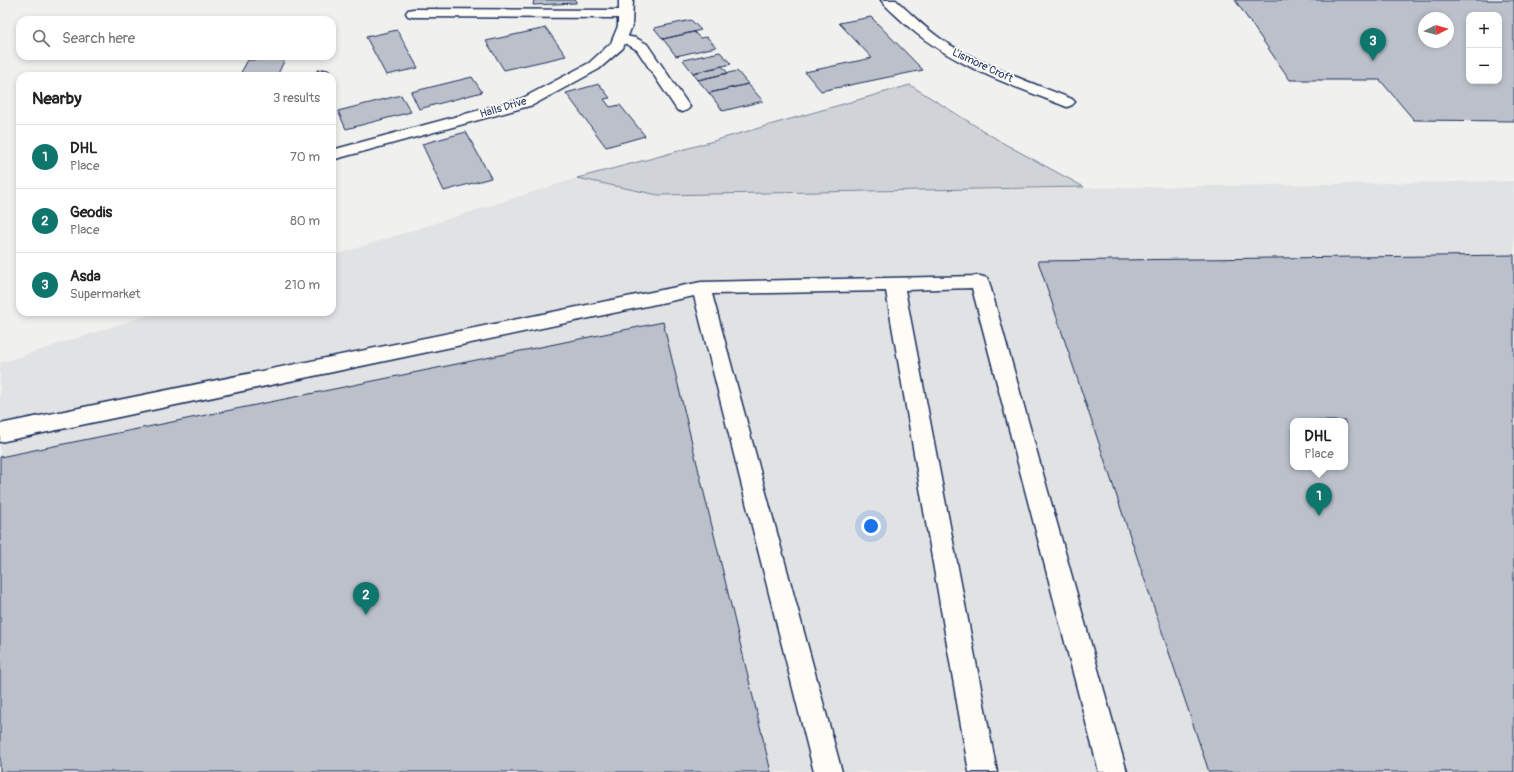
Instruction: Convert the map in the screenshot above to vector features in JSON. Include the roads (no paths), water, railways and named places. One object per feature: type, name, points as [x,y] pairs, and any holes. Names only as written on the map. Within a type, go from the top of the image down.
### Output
[{"type":"street","points":[[413,13],[626,7]]},
{"type":"street","name":"Halls Drive","points":[[336,154],[527,102],[594,66],[618,45],[625,26],[626,7]]},
{"type":"lane","name":"Lismore Croft","points":[[888,0],[947,49],[972,63],[1067,102]]},
{"type":"lane","points":[[620,39],[631,41],[642,47],[682,108]]},
{"type":"lane","points":[[0,433],[701,288],[980,282],[1113,772]]},
{"type":"lane","points":[[894,284],[983,772]]},
{"type":"lane","points":[[701,288],[828,772]]},
{"type":"place","name":"Asda","points":[[1373,61]]},
{"type":"place","name":"DHL","points":[[1319,516]]},
{"type":"place","name":"Geodis","points":[[366,615]]}]
